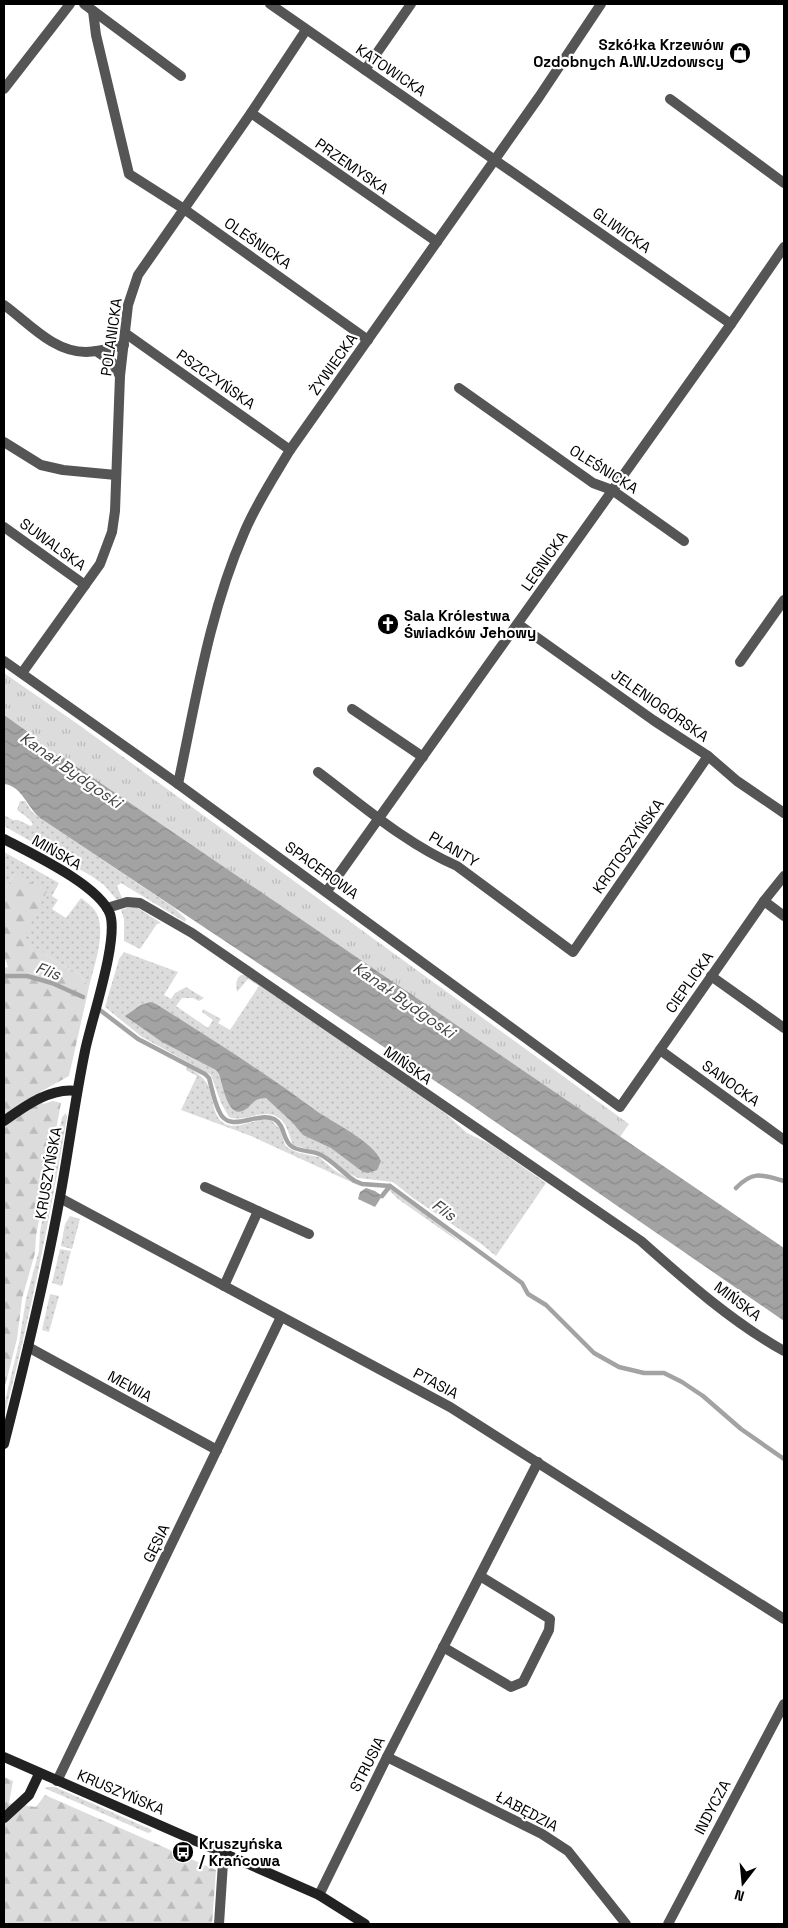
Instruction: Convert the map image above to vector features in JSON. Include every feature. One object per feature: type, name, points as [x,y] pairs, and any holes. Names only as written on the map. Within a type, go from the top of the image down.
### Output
[{"type":"street","points":[[4,89],[70,4]]},
{"type":"street","points":[[84,4],[181,76]]},
{"type":"street","name":"KATOWICKA","points":[[270,4],[495,159]]},
{"type":"street","points":[[365,70],[411,4]]},
{"type":"street","name":"ŻYWIECKA","points":[[178,784],[205,655],[223,589],[249,522],[266,489],[290,450],[495,159],[601,4]]},
{"type":"street","name":"OLEŚNICKA","points":[[94,11],[96,36],[129,174],[184,209],[368,340]]},
{"type":"street","name":"POLANICKA","points":[[22,673],[100,564],[112,532],[115,510],[120,376],[124,333],[128,305],[138,275],[306,30]]},
{"type":"street","points":[[670,99],[784,183]]},
{"type":"street","name":"PRZEMYSKA","points":[[251,112],[437,242]]},
{"type":"street","name":"GLIWICKA","points":[[495,159],[732,324]]},
{"type":"street","name":"LEGNICKA","points":[[327,891],[732,324],[784,247]]},
{"type":"street","points":[[4,305],[54,343],[65,349],[86,352],[124,345]]},
{"type":"street","name":"PSZCZYŃSKA","points":[[124,333],[290,450]]},
{"type":"street","points":[[96,351],[112,362],[120,376]]},
{"type":"street","name":"OLEŚNICKA","points":[[459,388],[586,479],[612,490],[684,541]]},
{"type":"street","points":[[4,442],[41,465],[63,470],[116,475]]},
{"type":"street","name":"SUWALSKA","points":[[4,527],[85,585]]},
{"type":"street","points":[[740,662],[784,600]]},
{"type":"street","name":"JELENIOGÓRSKA","points":[[518,624],[653,720],[708,756],[737,781],[784,813]]},
{"type":"street","name":"SPACEROWA","points":[[4,661],[327,891],[620,1107]]},
{"type":"street","points":[[352,709],[423,757]]},
{"type":"street","name":"KROTOSZYŃSKA","points":[[573,952],[708,756]]},
{"type":"street","name":"PLANTY","points":[[318,772],[379,818],[438,858],[457,866],[573,952]]},
{"type":"street","name":"MIŃSKA","points":[[4,839],[80,883],[95,894],[107,908],[134,901],[192,933],[641,1241],[681,1278],[746,1327],[784,1351]]},
{"type":"street","name":"CIEPLICKA","points":[[620,1107],[764,901],[784,876]]},
{"type":"street","points":[[764,901],[784,916]]},
{"type":"street","name":"KRUSZYŃSKA","points":[[4,1444],[28,1347],[60,1198],[77,1091],[112,938],[112,925],[107,908]]},
{"type":"street","points":[[711,976],[784,1028]]},
{"type":"street","name":"SANOCKA","points":[[660,1050],[784,1140]]},
{"type":"street","points":[[4,1121],[47,1095],[65,1090],[77,1091]]},
{"type":"street","points":[[205,1187],[309,1234]]},
{"type":"street","name":"PTASIA","points":[[60,1198],[450,1406],[784,1618]]},
{"type":"street","points":[[224,1286],[258,1211]]},
{"type":"street","name":"GĘSIA","points":[[57,1781],[281,1317]]},
{"type":"street","name":"MEWIA","points":[[28,1347],[217,1450]]},
{"type":"street","name":"STRUSIA","points":[[319,1895],[387,1757],[538,1462]]},
{"type":"street","points":[[444,1647],[511,1687],[523,1682],[549,1630],[550,1619],[480,1576]]},
{"type":"street","name":"INDYCZA","points":[[668,1924],[784,1704]]},
{"type":"street","name":"KRUSZYŃSKA","points":[[4,1757],[39,1774],[319,1895],[365,1924]]},
{"type":"street","name":"ŁABĘDZIA","points":[[387,1757],[542,1834],[568,1851],[626,1924]]},
{"type":"street","points":[[4,1818],[29,1795],[39,1774]]},
{"type":"street","points":[[219,1924],[223,1863],[227,1854]]},
{"type":"green space","points":[[4,673],[79,725],[629,1124],[620,1137],[61,756],[49,753],[37,745],[28,732],[4,715]]},
{"type":"green space","points":[[20,801],[25,801],[32,812],[40,818],[173,907],[186,919],[185,922],[121,883],[117,886],[122,898],[117,900],[104,885],[93,877],[4,826],[4,815],[31,826],[33,824],[17,810]]},
{"type":"green space","points":[[4,852],[59,883],[52,896],[58,900],[52,909],[66,918],[81,898],[96,912],[99,920],[100,939],[89,987],[79,974],[22,939],[15,874],[4,891]]},
{"type":"green space","points":[[15,874],[47,891],[23,939],[79,974],[89,987],[69,1076],[40,1092],[43,1104],[53,1101],[61,1103],[36,1236],[35,1253],[22,1299],[17,1339],[4,1390],[4,968],[8,967],[4,956],[4,891]]},
{"type":"green space","points":[[135,906],[161,923],[157,924],[140,949],[124,941],[124,919],[121,910]]},
{"type":"green space","points":[[124,952],[178,972],[164,995],[171,999],[175,993],[186,987],[204,998],[199,1001],[193,998],[182,998],[176,1006],[208,1028],[213,1020],[202,1012],[203,1009],[221,1019],[218,1023],[230,1030],[259,986],[248,979],[237,992],[237,981],[241,975],[245,975],[446,1114],[467,1133],[490,1144],[546,1183],[496,1256],[393,1182],[358,1178],[346,1172],[322,1153],[293,1145],[284,1123],[278,1117],[264,1114],[243,1118],[229,1117],[221,1103],[211,1075],[142,1037],[105,1007],[119,959]]},
{"type":"green space","points":[[187,1067],[200,1075],[206,1082],[218,1118],[222,1122],[233,1126],[260,1120],[271,1120],[280,1129],[285,1145],[288,1148],[299,1153],[319,1157],[334,1170],[362,1187],[251,1136],[181,1110],[197,1076],[186,1070]]},
{"type":"green space","points":[[66,1113],[67,1117],[39,1267],[4,1417],[4,1405],[19,1343],[26,1299],[39,1251],[40,1232],[62,1117]]},
{"type":"green space","points":[[387,1188],[393,1190],[444,1228],[462,1244],[398,1199]]},
{"type":"green space","points":[[70,1216],[80,1219],[72,1249],[61,1246],[65,1224]]},
{"type":"green space","points":[[60,1249],[71,1251],[62,1286],[52,1283]]},
{"type":"green space","points":[[50,1294],[59,1296],[49,1332],[42,1330]]},
{"type":"green space","points":[[4,1777],[13,1781],[9,1803],[36,1807],[45,1795],[216,1870],[212,1924],[4,1924]]},
{"type":"green space","points":[[55,1787],[152,1830],[148,1833],[44,1788]]},
{"type":"water","name":"Kanał Bydgoski","points":[[4,715],[28,732],[37,745],[49,753],[61,756],[784,1248],[784,1321],[468,1103],[40,818],[20,793],[4,784]]},
{"type":"water","points":[[150,1002],[217,1042],[370,1146],[381,1161],[377,1170],[368,1173],[363,1172],[331,1148],[303,1135],[266,1098],[256,1100],[240,1112],[235,1111],[227,1100],[216,1070],[162,1042],[125,1016],[141,1005]]},
{"type":"water","points":[[366,1188],[382,1196],[375,1207],[358,1199],[360,1192]]},
{"type":"waterway","name":"Flis","points":[[4,976],[27,976],[52,983],[83,997]]},
{"type":"waterway","name":"Flis","points":[[96,1007],[138,1039],[205,1074],[209,1078],[216,1103],[223,1118],[236,1122],[267,1117],[274,1119],[280,1124],[287,1142],[293,1147],[324,1156],[355,1181],[362,1184],[390,1186],[522,1283],[528,1294],[546,1305],[594,1353],[619,1367],[644,1373],[664,1373],[682,1382],[703,1396],[741,1429],[784,1459]]},
{"type":"waterway","points":[[736,1188],[753,1176],[764,1176],[784,1181]]},
{"type":"waterway","points":[[382,1196],[390,1186]]},
{"type":"place","name":"Szkółka Krzewów Ozdobnych A.W.Uzdowscy","points":[[740,53]]},
{"type":"place","name":"Sala Królestwa Świadków Jehowy","points":[[388,624]]},
{"type":"place","name":"Kruszyńska / Krańcowa","points":[[183,1852]]}]
